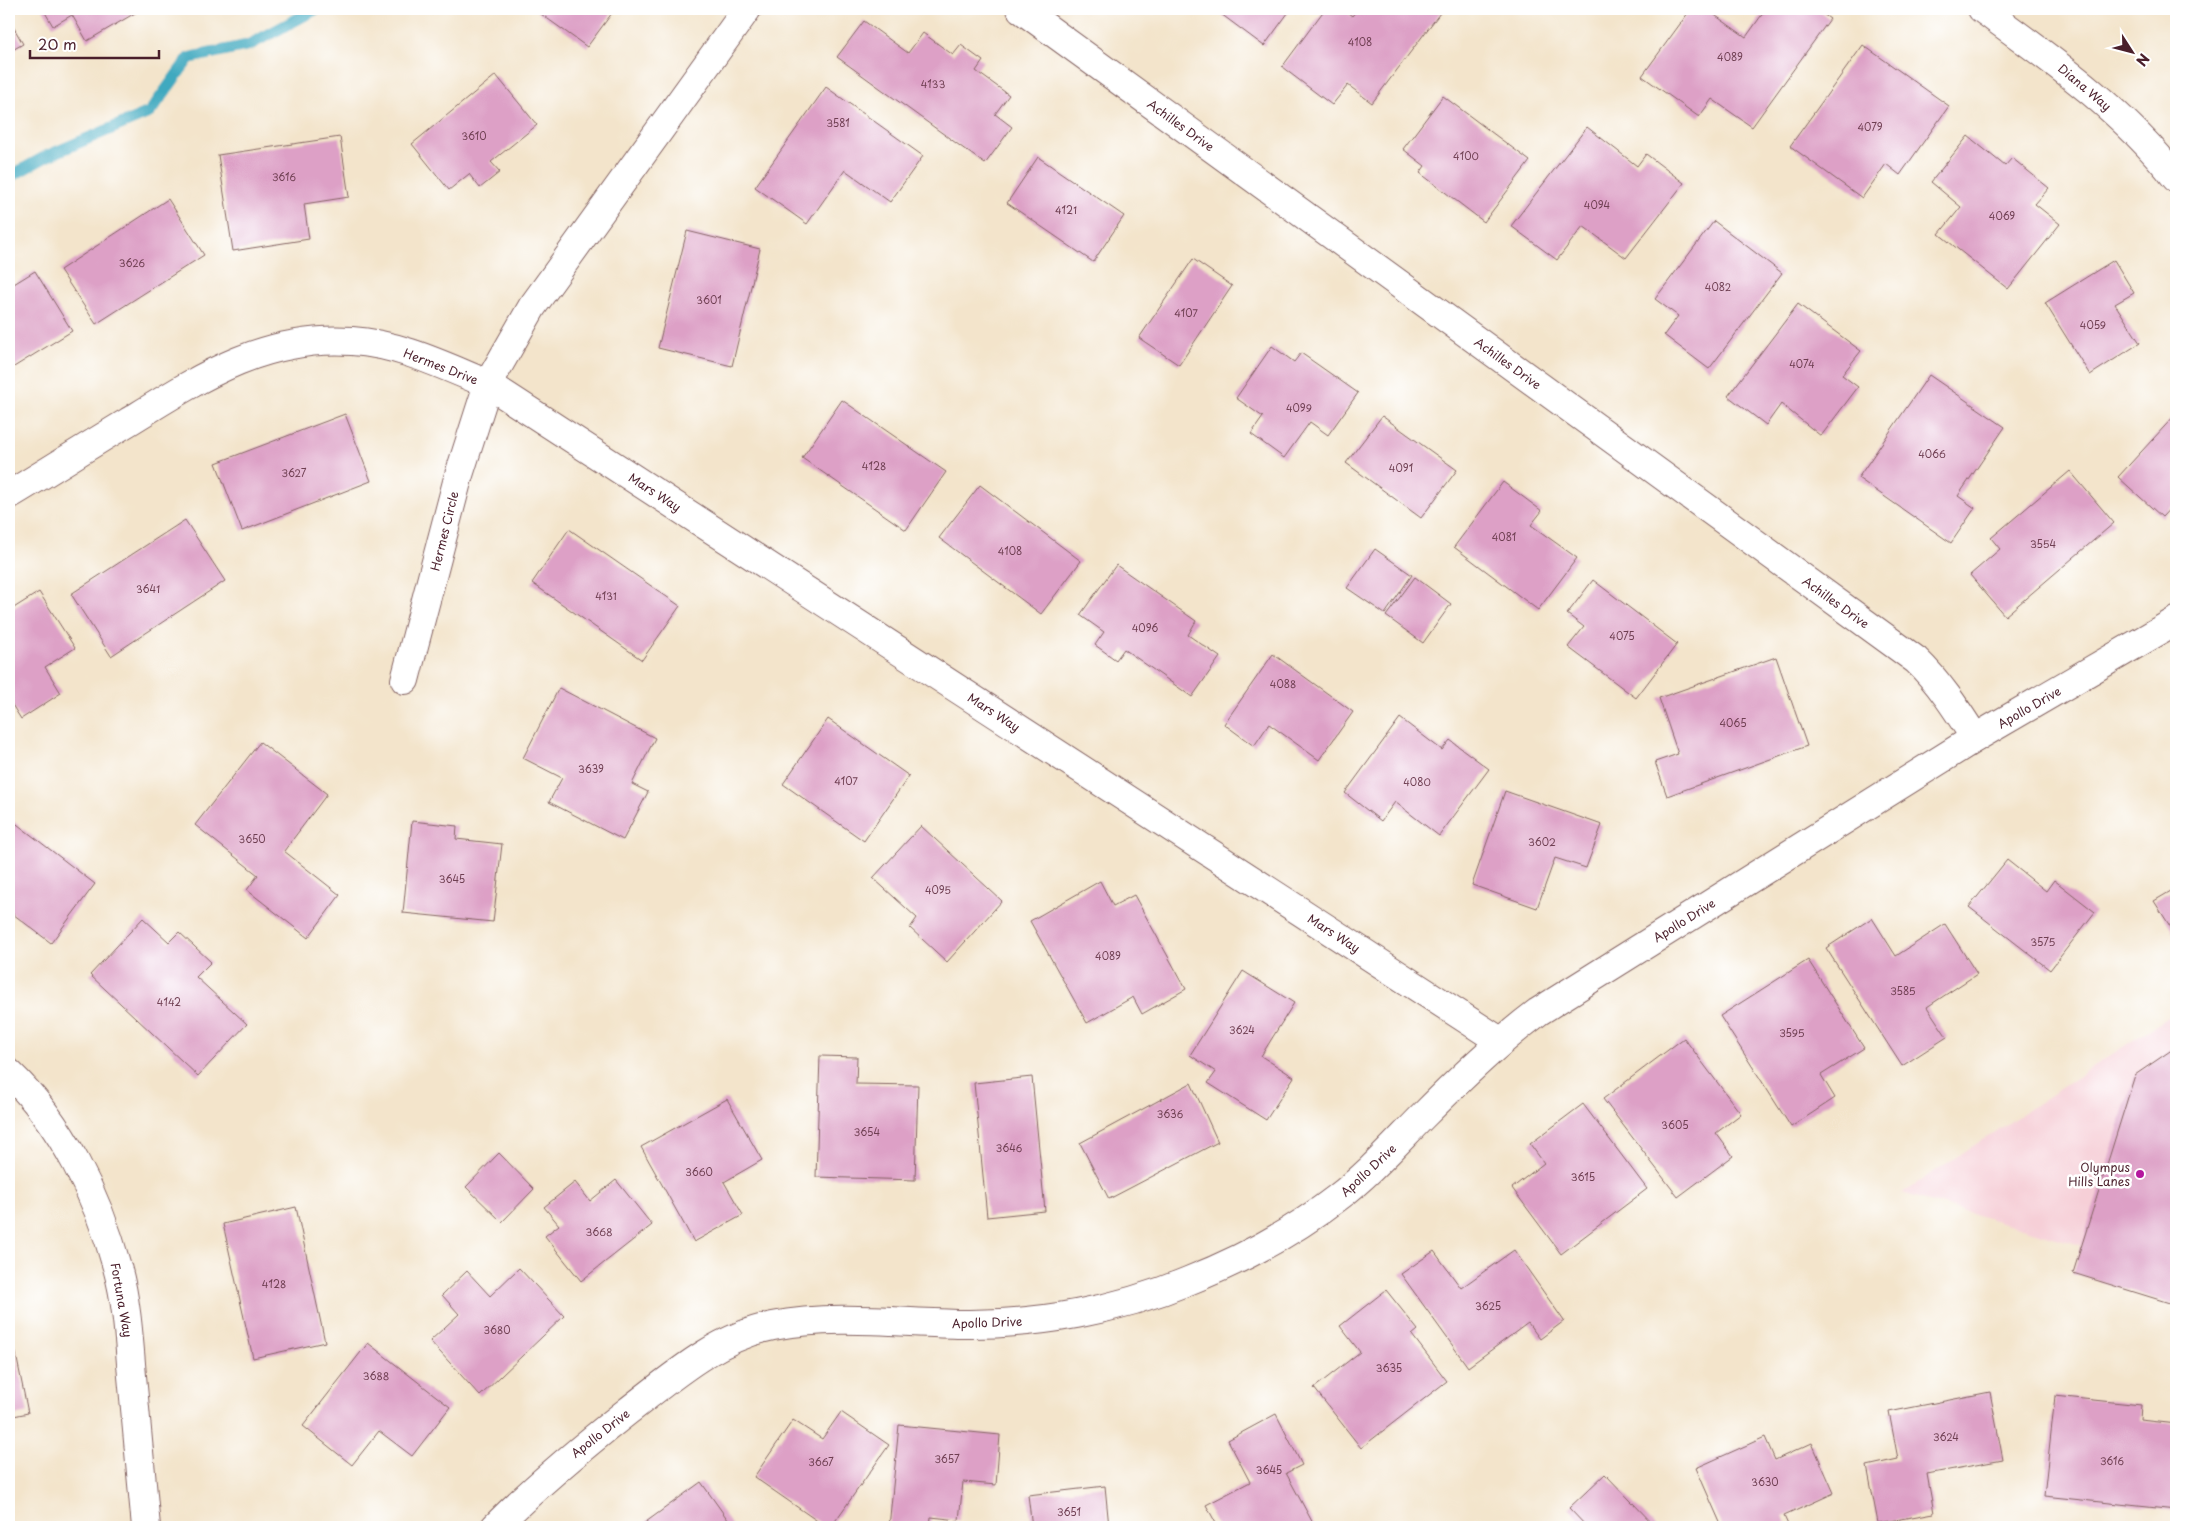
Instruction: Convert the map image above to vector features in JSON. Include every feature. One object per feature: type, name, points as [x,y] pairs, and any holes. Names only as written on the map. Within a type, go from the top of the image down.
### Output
[{"type":"street","name":"Hermes Drive","points":[[9,495],[199,378],[257,353],[285,345],[319,341],[352,341],[385,346],[415,354],[488,384],[532,307],[747,9]]},
{"type":"street","name":"Achilles Drive","points":[[1021,9],[1916,660],[1948,695],[1975,738]]},
{"type":"street","name":"Diana Way","points":[[1982,9],[2081,82],[2120,117],[2164,162],[2176,178]]},
{"type":"street","name":"Hermes Circle","points":[[404,680],[458,478],[488,384]]},
{"type":"street","name":"Mars Way","points":[[488,384],[1500,1041]]},
{"type":"street","name":"Apollo Drive","points":[[495,1527],[564,1462],[679,1371],[726,1342],[749,1332],[774,1326],[828,1320],[966,1324],[1014,1322],[1056,1317],[1140,1298],[1187,1282],[1231,1263],[1272,1242],[1308,1219],[1367,1173],[1500,1041],[1576,987],[1975,738],[2176,621]]},
{"type":"street","name":"Fortuna Way","points":[[9,1073],[50,1121],[76,1164],[99,1213],[117,1267],[127,1322],[146,1527]]},
{"type":"shaded area","points":[[2176,1012],[2176,1273],[1902,1193]]},
{"type":"building","points":[[43,9],[142,9],[87,41],[72,15],[53,26]]},
{"type":"building","points":[[534,9],[615,9],[587,47]]},
{"type":"building","points":[[1219,9],[1291,9],[1264,46],[1217,11]]},
{"type":"building","points":[[1325,9],[1343,9],[1352,16],[1358,9],[1443,9],[1372,103],[1348,85],[1332,105],[1282,67]]},
{"type":"building","points":[[1691,9],[1706,9],[1746,37],[1766,9],[1816,9],[1830,19],[1752,127],[1712,99],[1699,117],[1642,76]]},
{"type":"building","points":[[9,19],[23,44],[9,52]]},
{"type":"building","points":[[864,21],[908,53],[923,33],[953,55],[961,45],[983,61],[976,71],[1009,95],[995,114],[1012,127],[985,164],[837,57]]},
{"type":"building","points":[[1863,45],[1949,106],[1900,175],[1886,164],[1862,198],[1790,146]]},
{"type":"building","points":[[496,75],[537,125],[491,162],[500,172],[480,188],[469,174],[449,190],[412,144]]},
{"type":"building","points":[[826,87],[923,156],[890,202],[845,170],[807,224],[755,187]]},
{"type":"building","points":[[1443,96],[1530,161],[1484,222],[1420,173],[1425,166],[1403,149]]},
{"type":"building","points":[[1587,127],[1637,166],[1646,154],[1684,183],[1626,258],[1583,226],[1557,260],[1511,226]]},
{"type":"building","points":[[1968,136],[2005,166],[2012,158],[2049,188],[2035,204],[2060,224],[2008,289],[1939,234],[1961,207],[1931,182]]},
{"type":"building","points":[[340,137],[349,197],[304,204],[309,239],[233,251],[218,155]]},
{"type":"building","points":[[1038,157],[1124,216],[1093,262],[1007,203]]},
{"type":"building","points":[[168,199],[204,255],[96,324],[60,270]]},
{"type":"building","points":[[1714,221],[1782,273],[1709,369],[1664,335],[1678,316],[1655,299]]},
{"type":"building","points":[[687,231],[760,249],[732,366],[658,348]]},
{"type":"building","points":[[1193,259],[1232,286],[1179,365],[1139,338]]},
{"type":"building","points":[[2114,260],[2134,293],[2115,304],[2140,343],[2090,375],[2045,303]]},
{"type":"building","points":[[35,271],[72,331],[9,370],[9,287]]},
{"type":"building","points":[[1798,304],[1861,351],[1842,375],[1858,387],[1821,436],[1781,404],[1766,425],[1728,396]]},
{"type":"building","points":[[1272,346],[1294,362],[1301,353],[1358,393],[1328,435],[1310,422],[1284,458],[1251,434],[1263,417],[1236,398]]},
{"type":"building","points":[[1929,375],[2005,427],[1958,496],[1975,508],[1951,543],[1858,478]]},
{"type":"building","points":[[842,400],[946,472],[906,530],[802,458]]},
{"type":"building","points":[[345,414],[371,481],[242,531],[216,463]]},
{"type":"building","points":[[2176,414],[2176,502],[2162,517],[2118,477]]},
{"type":"building","points":[[1382,416],[1457,470],[1421,518],[1346,463]]},
{"type":"building","points":[[2070,471],[2114,523],[2005,616],[1970,575],[2000,549],[1991,538]]},
{"type":"building","points":[[1503,482],[1542,511],[1531,525],[1577,558],[1538,610],[1454,547]]},
{"type":"building","points":[[980,485],[1081,561],[1041,614],[939,538]]},
{"type":"building","points":[[185,520],[225,581],[111,656],[71,594]]},
{"type":"building","points":[[569,529],[680,606],[642,660],[532,583]]},
{"type":"building","points":[[1375,549],[1412,575],[1385,614],[1347,588]]},
{"type":"building","points":[[1116,565],[1196,621],[1188,635],[1220,657],[1192,697],[1124,649],[1116,660],[1095,645],[1104,632],[1080,615]]},
{"type":"building","points":[[1415,577],[1451,604],[1423,643],[1386,616]]},
{"type":"building","points":[[1593,580],[1677,644],[1636,698],[1568,647],[1584,627],[1567,614]]},
{"type":"building","points":[[39,592],[75,648],[45,667],[61,693],[21,719],[9,700],[9,611]]},
{"type":"building","points":[[1273,654],[1353,712],[1319,760],[1269,724],[1254,746],[1224,724]]},
{"type":"building","points":[[1776,657],[1807,746],[1667,796],[1655,762],[1678,754],[1659,698]]},
{"type":"building","points":[[559,688],[655,738],[632,784],[648,792],[623,840],[549,802],[562,778],[523,758]]},
{"type":"building","points":[[1400,718],[1442,750],[1450,740],[1489,769],[1439,836],[1395,802],[1381,821],[1345,793]]},
{"type":"building","points":[[828,719],[909,776],[864,841],[783,784]]},
{"type":"building","points":[[260,742],[327,794],[284,851],[340,895],[308,938],[247,890],[258,875],[195,825]]},
{"type":"building","points":[[1505,791],[1602,825],[1586,868],[1555,858],[1537,908],[1472,885]]},
{"type":"building","points":[[9,818],[95,884],[51,943],[9,911]]},
{"type":"building","points":[[412,821],[457,826],[456,839],[502,844],[493,922],[403,913]]},
{"type":"building","points":[[921,826],[1002,901],[947,962],[910,928],[917,918],[873,878]]},
{"type":"building","points":[[2007,860],[2046,891],[2054,880],[2095,912],[2050,970],[1969,907]]},
{"type":"building","points":[[1100,881],[1113,906],[1134,895],[1186,989],[1142,1014],[1133,997],[1087,1023],[1030,921]]},
{"type":"building","points":[[2176,888],[2176,933],[2175,934],[2154,901]]},
{"type":"building","points":[[143,918],[169,942],[179,932],[211,962],[196,977],[247,1024],[198,1076],[90,975]]},
{"type":"building","points":[[1872,918],[1896,956],[1945,924],[1977,974],[1927,1007],[1947,1037],[1902,1066],[1826,948]]},
{"type":"building","points":[[1808,960],[1864,1048],[1821,1075],[1835,1098],[1791,1127],[1720,1016]]},
{"type":"building","points":[[1243,971],[1294,1003],[1261,1056],[1294,1077],[1266,1120],[1208,1083],[1216,1072],[1190,1055]]},
{"type":"building","points":[[1684,1038],[1741,1114],[1716,1133],[1733,1156],[1678,1197],[1603,1099]]},
{"type":"building","name":"Olympus Hills Lanes","points":[[2176,1047],[2176,1305],[2073,1273],[2135,1075]]},
{"type":"building","points":[[820,1056],[857,1057],[856,1084],[918,1085],[915,1180],[816,1177]]},
{"type":"building","points":[[1032,1077],[1045,1211],[987,1217],[974,1083]]},
{"type":"building","points":[[1191,1083],[1218,1142],[1109,1199],[1080,1143]]},
{"type":"building","points":[[727,1099],[762,1160],[724,1182],[743,1215],[694,1242],[641,1147]]},
{"type":"building","points":[[1583,1104],[1647,1189],[1561,1254],[1512,1188],[1544,1163],[1530,1144]]},
{"type":"building","points":[[499,1153],[534,1189],[502,1222],[466,1187]]},
{"type":"building","points":[[616,1180],[652,1225],[581,1281],[545,1236],[559,1225],[544,1207],[575,1182],[590,1201]]},
{"type":"building","points":[[296,1207],[325,1342],[253,1358],[223,1224]]},
{"type":"building","points":[[1514,1250],[1564,1321],[1540,1339],[1528,1323],[1468,1367],[1401,1274],[1434,1251],[1461,1288]]},
{"type":"building","points":[[519,1268],[564,1316],[480,1396],[430,1341],[459,1314],[442,1295],[467,1271],[490,1296]]},
{"type":"building","points":[[1386,1290],[1418,1330],[1412,1335],[1447,1381],[1361,1448],[1314,1388],[1360,1352],[1340,1326]]},
{"type":"building","points":[[9,1320],[28,1413],[9,1417]]},
{"type":"building","points":[[368,1343],[450,1407],[412,1456],[379,1431],[352,1465],[303,1426]]},
{"type":"building","points":[[1990,1392],[2003,1460],[1927,1474],[1934,1513],[1878,1523],[1867,1466],[1898,1459],[1889,1412]]},
{"type":"building","points":[[2055,1396],[2141,1405],[2140,1420],[2176,1424],[2176,1510],[2044,1496]]},
{"type":"building","points":[[841,1412],[889,1445],[831,1527],[826,1527],[754,1477],[793,1420],[822,1439]]},
{"type":"building","points":[[1276,1414],[1302,1465],[1286,1473],[1315,1527],[1218,1527],[1206,1505],[1250,1482],[1228,1440]]},
{"type":"building","points":[[899,1425],[1000,1435],[996,1485],[963,1482],[959,1520],[931,1517],[930,1527],[889,1527]]},
{"type":"building","points":[[1765,1437],[1775,1460],[1812,1443],[1834,1493],[1784,1516],[1789,1527],[1722,1527],[1696,1468]]},
{"type":"building","points":[[1605,1474],[1656,1527],[1587,1527],[1569,1508]]},
{"type":"building","points":[[701,1482],[733,1527],[639,1527]]},
{"type":"building","points":[[1105,1486],[1109,1527],[1032,1527],[1028,1495]]},
{"type":"waterway","points":[[9,177],[47,156],[150,112],[189,58],[249,45],[316,9]]},
{"type":"place","name":"Olympus Hills Lanes","points":[[2140,1174]]}]
